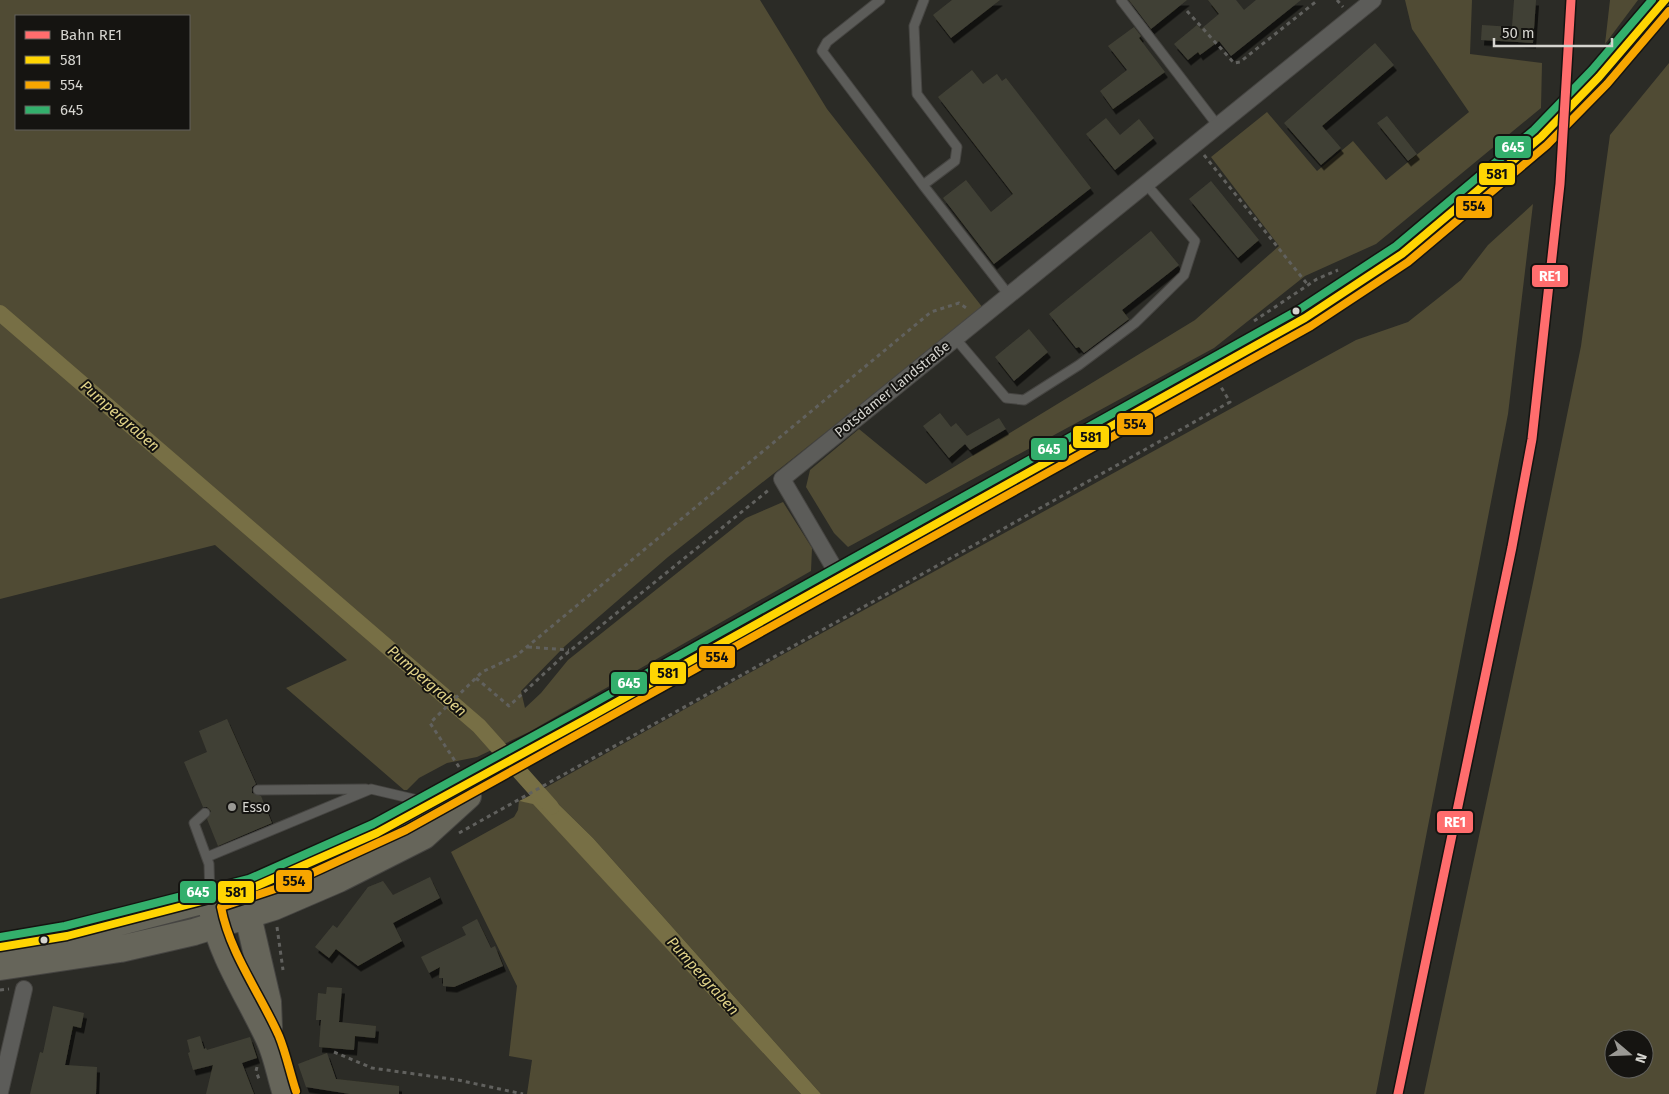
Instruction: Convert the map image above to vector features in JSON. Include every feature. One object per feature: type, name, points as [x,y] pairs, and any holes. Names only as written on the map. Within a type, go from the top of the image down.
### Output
[{"type":"main road","points":[[0,947],[67,936],[218,897],[280,877],[330,856],[433,804],[1305,318],[1402,254],[1541,137],[1620,52],[1665,0]]},
{"type":"main road","points":[[0,967],[120,950],[248,916],[339,879],[424,836],[497,768]]},
{"type":"main road","points":[[218,897],[239,904],[248,916],[268,1002],[270,1041]]},
{"type":"main road","points":[[218,897],[215,926],[233,969],[270,1041],[286,1094]]},
{"type":"street","name":"Potsdamer Landstraße","points":[[782,479],[1373,0]]},
{"type":"street","points":[[782,479],[840,578]]},
{"type":"street","points":[[0,1092],[24,989]]},
{"type":"lane","points":[[880,0],[826,42],[822,51],[1008,294]]},
{"type":"lane","points":[[923,185],[955,161],[957,147],[917,94],[914,26],[924,0]]},
{"type":"lane","points":[[1121,0],[1218,126]]},
{"type":"lane","points":[[955,338],[1006,398],[1024,400],[1079,365],[1135,323],[1184,275],[1195,241],[1146,184]]},
{"type":"lane","points":[[258,790],[371,789],[433,804]]},
{"type":"lane","points":[[207,857],[371,789]]},
{"type":"lane","points":[[205,812],[194,822],[207,857],[218,897]]},
{"type":"path","points":[[1187,11],[1234,63],[1240,62],[1318,0]]},
{"type":"path","points":[[1195,145],[1308,286]]},
{"type":"path","points":[[460,768],[430,723],[482,672],[516,656],[931,312],[959,303],[980,317]]},
{"type":"path","points":[[516,802],[1230,402]]},
{"type":"path","points":[[476,678],[509,706],[569,650],[782,479]]},
{"type":"path","points":[[527,647],[569,650]]},
{"type":"path","points":[[334,1052],[372,1068],[458,1080],[524,1094]]},
{"type":"shaded area","points":[[0,0],[760,0],[827,109],[983,308],[668,557],[565,646],[521,691],[525,708],[541,693],[568,660],[746,518],[783,502],[812,548],[811,571],[529,732],[477,757],[447,763],[419,778],[407,790],[404,790],[286,688],[347,660],[215,545],[0,599]]},
{"type":"shaded area","points":[[1405,0],[1472,0],[1470,54],[1542,63],[1541,108],[1376,244],[1305,276],[1214,348],[848,547],[834,533],[806,487],[810,470],[859,429],[926,484],[1195,320],[1279,246],[1211,157],[1267,112],[1317,171],[1353,141],[1386,180],[1469,112],[1412,29]]},
{"type":"shaded area","points":[[1610,0],[1638,0],[1605,44]]},
{"type":"shaded area","points":[[1669,63],[1669,1094],[1424,1094],[1533,583],[1581,346],[1610,135]]},
{"type":"shaded area","points":[[1533,204],[1508,414],[1376,1094],[821,1094],[593,838],[543,789],[733,682],[1356,340],[1408,322],[1461,280],[1488,245]]},
{"type":"shaded area","points":[[519,801],[533,803],[801,1094],[527,1094],[532,1060],[509,1056],[517,986],[451,852],[514,817],[518,810]]},
{"type":"water","points":[[543,789],[593,838],[821,1094],[801,1094],[533,804],[519,801]]},
{"type":"building","points":[[952,0],[1000,0],[951,38],[933,15]]},
{"type":"building","points":[[1129,0],[1187,0],[1151,29]]},
{"type":"building","points":[[1208,0],[1236,0],[1244,10],[1256,0],[1301,0],[1231,56],[1219,41],[1200,55],[1198,52],[1188,60],[1174,44],[1197,25],[1201,29],[1219,14]]},
{"type":"building","points":[[1514,0],[1536,0],[1533,43],[1481,40],[1482,25],[1512,27]]},
{"type":"building","points":[[1134,27],[1141,36],[1139,38],[1165,72],[1113,109],[1100,91],[1127,70],[1108,46]]},
{"type":"building","points":[[1375,43],[1394,65],[1322,126],[1341,148],[1321,165],[1284,123]]},
{"type":"building","points":[[972,70],[983,84],[997,74],[1002,81],[1006,78],[1091,188],[994,264],[943,198],[966,180],[991,212],[1013,194],[938,97]]},
{"type":"building","points":[[1387,116],[1417,154],[1408,161],[1377,123]]},
{"type":"building","points":[[1106,118],[1120,135],[1139,119],[1154,138],[1115,170],[1086,134]]},
{"type":"building","points":[[1211,181],[1259,240],[1238,258],[1189,199]]},
{"type":"building","points":[[1151,231],[1179,265],[1122,310],[1129,319],[1084,353],[1079,347],[1076,348],[1049,314]]},
{"type":"building","points":[[1029,329],[1048,352],[1014,381],[995,357]]},
{"type":"building","points":[[940,413],[951,427],[956,423],[967,436],[999,418],[1006,429],[970,450],[965,444],[949,458],[923,426]]},
{"type":"building","points":[[227,719],[256,784],[252,787],[252,793],[261,796],[272,823],[218,846],[207,819],[211,811],[207,807],[203,807],[184,762],[207,752],[199,731]]},
{"type":"building","points":[[430,877],[440,898],[393,923],[402,941],[358,966],[336,949],[329,958],[315,947],[333,925],[337,928],[368,887],[383,881],[393,895]]},
{"type":"building","points":[[477,919],[491,948],[495,946],[503,966],[454,987],[443,986],[443,978],[439,978],[440,967],[429,973],[421,957],[466,935],[462,927]]},
{"type":"building","points":[[327,987],[342,988],[339,1022],[376,1026],[375,1038],[355,1036],[354,1050],[319,1047],[321,1020],[316,1020],[318,993],[326,994]]},
{"type":"building","points":[[53,1006],[84,1013],[81,1028],[73,1026],[65,1065],[97,1067],[96,1094],[30,1094],[40,1052],[43,1053]]},
{"type":"building","points":[[200,1036],[204,1049],[206,1048],[207,1050],[250,1037],[257,1058],[242,1063],[254,1094],[206,1094],[213,1065],[193,1070],[188,1053],[190,1052],[187,1040]]},
{"type":"building","points":[[327,1053],[336,1079],[399,1086],[399,1094],[350,1094],[306,1087],[298,1064]]},
{"type":"waterway","name":"Pumpergraben","points":[[0,313],[479,726],[551,807]]},
{"type":"rail line","name":"RE1","points":[[1398,1094],[1512,547],[1532,439],[1560,184],[1571,0]]},
{"type":"transit line","name":"645","points":[[0,937],[65,926],[249,879],[373,824],[1300,309],[1396,246],[1534,130],[1592,70],[1652,0]]},
{"type":"transit line","name":"581","points":[[0,947],[67,936],[252,888],[377,833],[588,718],[1305,318],[1402,254],[1541,137],[1599,77],[1665,0]]},
{"type":"transit line","name":"554","points":[[296,1091],[279,1036],[238,957],[225,924],[221,907],[284,886],[406,830],[1311,326],[1408,262],[1547,145],[1607,84],[1669,11]]},
{"type":"place","name":"Esso","points":[[232,807]]}]
